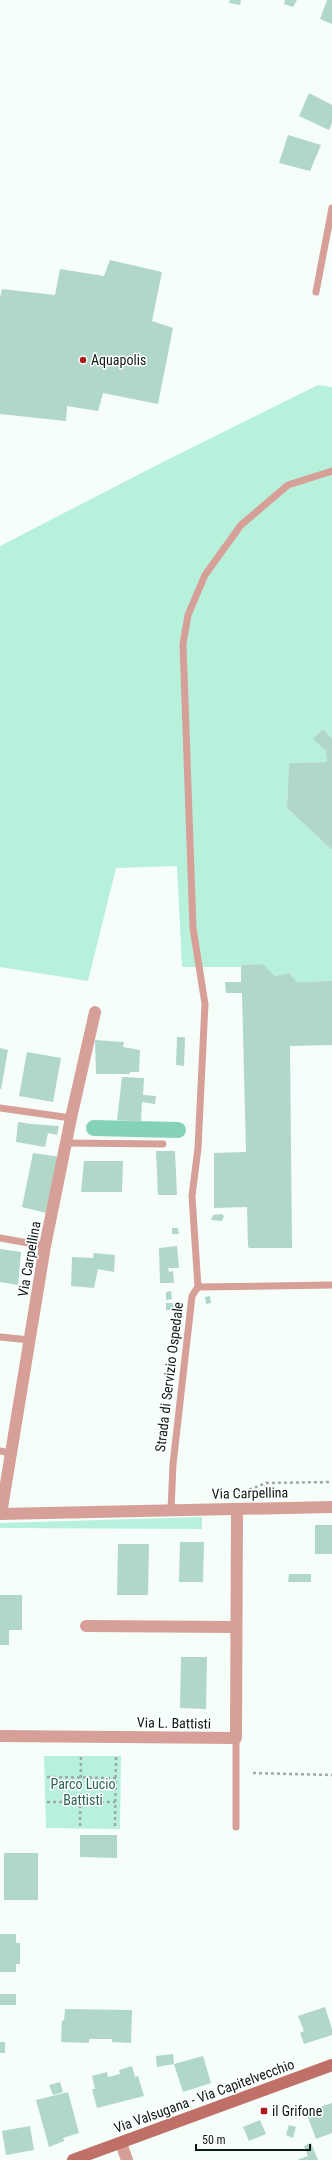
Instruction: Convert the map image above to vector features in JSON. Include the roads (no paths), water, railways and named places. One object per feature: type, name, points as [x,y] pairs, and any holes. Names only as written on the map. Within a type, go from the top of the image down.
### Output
[{"type":"main road","name":"Via Valsugana - Via Capitelvecchio","points":[[74,2160],[332,2065]]},
{"type":"street","name":"Via Carpellina","points":[[95,1012],[71,1118],[46,1246],[30,1340],[5,1452],[1,1514],[332,1507]]},
{"type":"street","points":[[236,1738],[237,1509]]},
{"type":"street","points":[[86,1626],[236,1627]]},
{"type":"street","name":"Via L. Battisti","points":[[0,1736],[236,1738]]},
{"type":"street","points":[[121,2143],[127,2160]]},
{"type":"lane","points":[[316,292],[332,208]]},
{"type":"lane","points":[[198,1287],[192,1196],[198,1148],[205,1004],[193,928],[183,644],[188,615],[205,575],[242,525],[288,485],[332,471]]},
{"type":"lane","points":[[0,1108],[71,1118]]},
{"type":"lane","points":[[66,1143],[163,1144]]},
{"type":"lane","points":[[0,1238],[46,1246]]},
{"type":"lane","name":"Strada di Servizio Ospedale","points":[[171,1510],[173,1464],[192,1296],[198,1287],[332,1285]]},
{"type":"lane","points":[[0,1337],[30,1340]]},
{"type":"lane","points":[[236,1738],[236,1827]]},
{"type":"waterway","points":[[94,1128],[178,1130]]},
{"type":"place","name":"Aquapolis","points":[[83,360]]},
{"type":"place","name":"il Grifone","points":[[264,2111]]},
{"type":"park label","name":"Parco Lucio Battisti","points":[[83,1792]]}]
